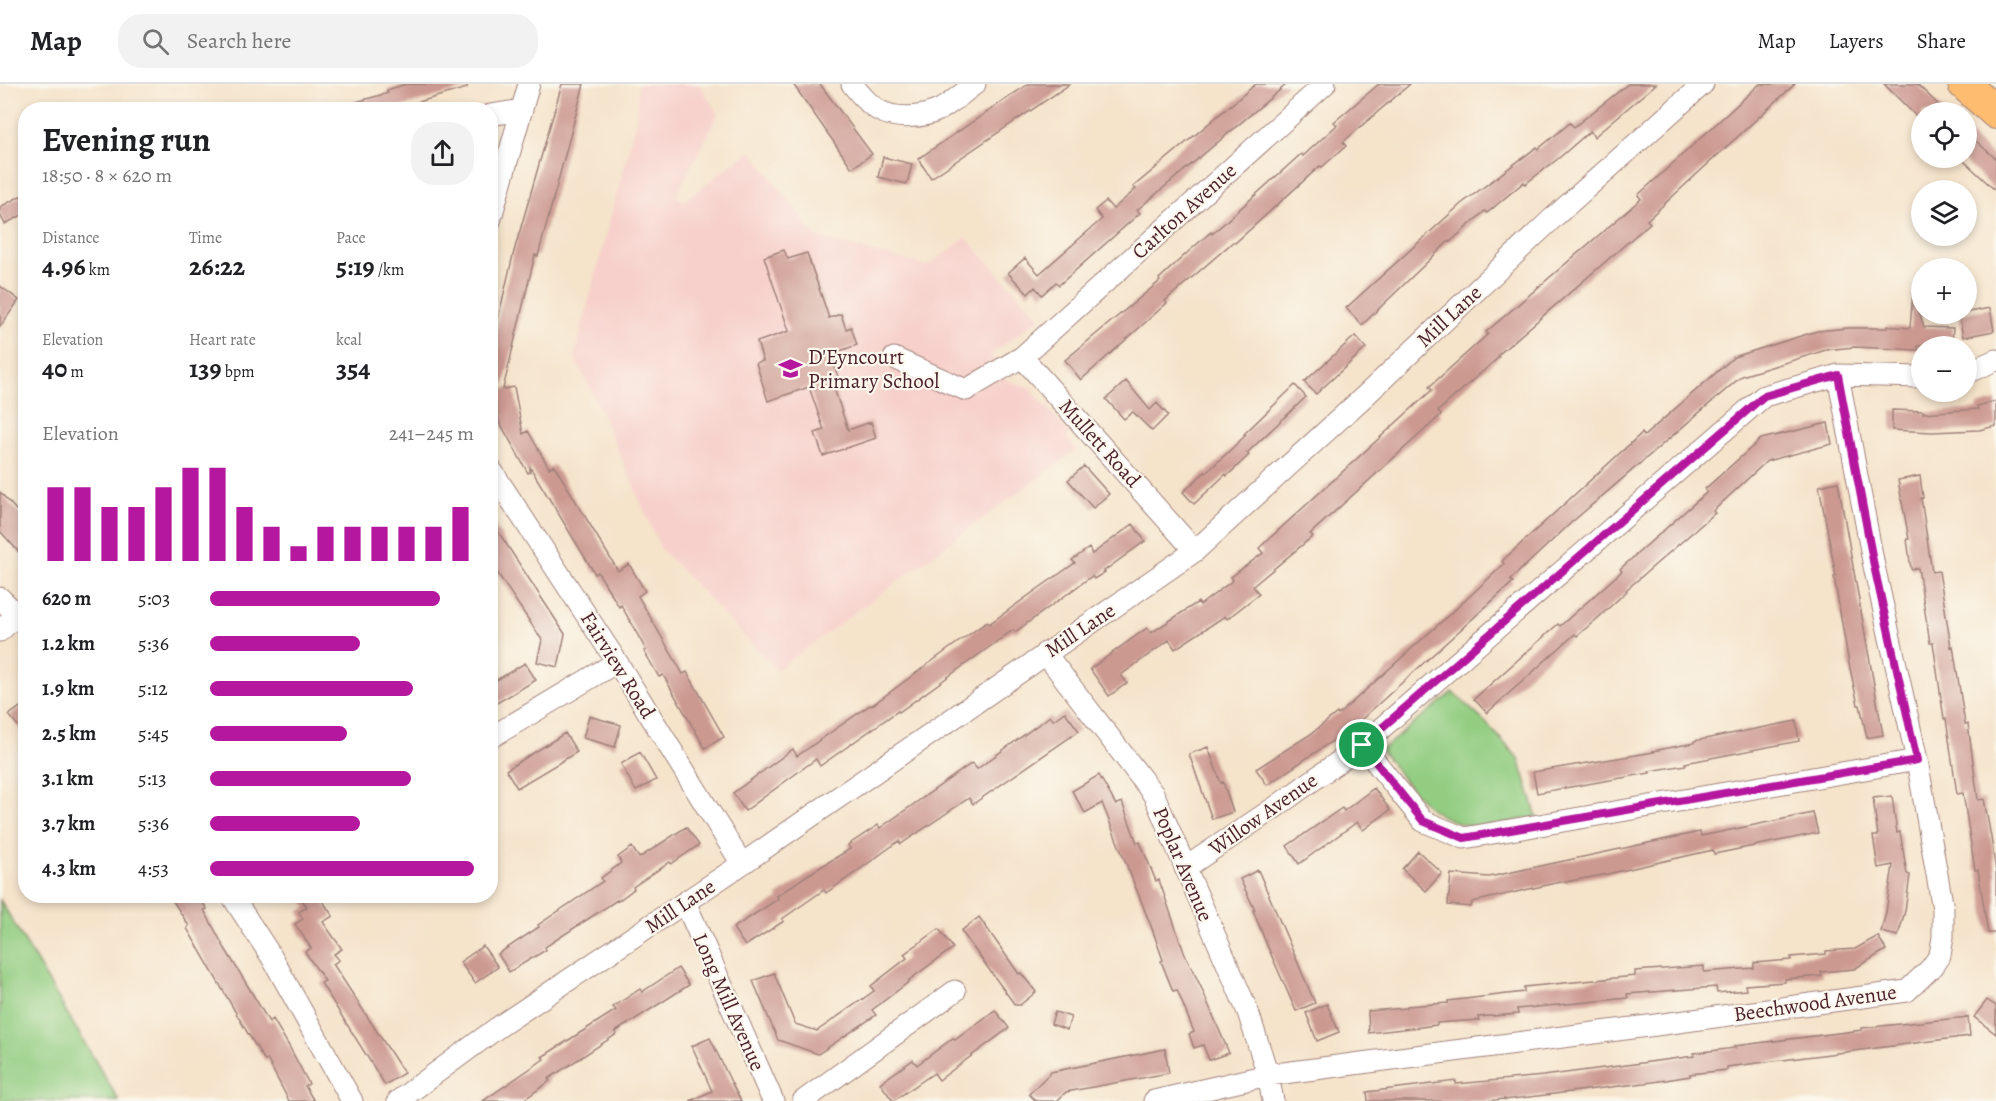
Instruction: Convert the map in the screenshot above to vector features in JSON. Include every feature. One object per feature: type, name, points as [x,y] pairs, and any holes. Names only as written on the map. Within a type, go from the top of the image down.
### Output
[{"type":"highway","points":[[1964,84],[1996,113]]},
{"type":"street","points":[[498,194],[529,84]]},
{"type":"street","points":[[852,84],[859,94],[879,111],[917,117],[940,109],[975,84]]},
{"type":"street","name":"Carlton Avenue","points":[[1022,357],[1325,84]]},
{"type":"street","name":"Mill Lane","points":[[398,1101],[497,1028],[742,864],[1195,551],[1367,394],[1553,218],[1703,84]]},
{"type":"street","points":[[498,114],[522,111]]},
{"type":"street","points":[[894,358],[966,390],[1022,357]]},
{"type":"street","name":"Mullett Road","points":[[1022,357],[1195,551]]},
{"type":"street","points":[[1977,368],[1996,360]]},
{"type":"street","name":"Willow Avenue","points":[[1185,868],[1362,745],[1764,396],[1838,375],[1911,377]]},
{"type":"street","name":"Beechwood Avenue","points":[[1154,1101],[1268,1075],[1907,991],[1932,968],[1940,955],[1943,937],[1943,909],[1917,760],[1874,566],[1838,375]]},
{"type":"street","name":"Fairview Road","points":[[498,480],[617,662],[742,864]]},
{"type":"street","points":[[0,598],[18,616]]},
{"type":"street","points":[[0,631],[18,621]]},
{"type":"street","name":"Poplar Avenue","points":[[1045,653],[1154,795],[1248,1012],[1268,1075],[1273,1101]]},
{"type":"street","points":[[498,733],[617,662]]},
{"type":"street","points":[[1362,745],[1423,821],[1464,838],[1917,760]]},
{"type":"street","name":"Long Mill Avenue","points":[[685,902],[773,1101]]},
{"type":"street","points":[[237,903],[271,956],[352,1101]]},
{"type":"street","points":[[803,1101],[955,991]]},
{"type":"shaded area","name":"D'Eyncourt Primary School","points":[[638,84],[699,84],[718,114],[676,196],[684,201],[751,150],[816,237],[927,266],[966,238],[1040,318],[990,355],[1008,381],[1029,387],[1069,432],[1068,439],[1076,450],[777,670],[661,549],[592,391],[574,357],[636,120]]},
{"type":"green space","points":[[1453,692],[1519,759],[1537,817],[1494,825],[1472,826],[1442,816],[1419,798],[1381,750]]},
{"type":"green space","points":[[0,900],[119,1101],[0,1101]]},
{"type":"building","points":[[406,84],[467,84],[467,88],[419,102],[356,102],[388,93],[387,90]]},
{"type":"building","points":[[562,84],[584,84],[538,256],[535,255],[503,389],[514,387],[523,434],[528,431],[549,468],[554,465],[618,571],[629,564],[645,591],[638,596],[683,674],[687,672],[724,737],[705,748],[663,675],[659,677],[621,605],[619,607],[598,572],[595,574],[530,467],[528,473],[499,421],[498,319],[513,255]]},
{"type":"building","points":[[793,84],[820,84],[872,154],[852,168]]},
{"type":"building","points":[[1028,84],[1070,84],[931,178],[918,159]]},
{"type":"building","points":[[1256,84],[1287,84],[1137,210],[1140,213],[1059,285],[1056,282],[1042,295],[1035,287],[1028,294],[1008,273],[1025,258],[1039,274],[1102,219],[1095,210],[1106,201],[1113,209],[1136,189],[1133,187]]},
{"type":"building","points":[[1379,84],[1410,84],[1343,142],[1346,146],[1165,301],[1167,303],[1081,380],[1065,360],[1160,281],[1159,279],[1188,252],[1211,232],[1212,234],[1301,154],[1303,156],[1337,125],[1334,122]]},
{"type":"building","points":[[1628,84],[1656,84],[1594,137],[1590,131],[1559,158],[1525,184],[1524,182],[1487,213],[1485,211],[1449,241],[1362,325],[1346,308],[1461,204],[1570,123],[1574,127]]},
{"type":"building","points":[[1760,84],[1795,84],[1647,220],[1650,223],[1498,355],[1499,357],[1438,411],[1441,415],[1310,534],[1313,536],[1253,586],[1259,594],[1227,619],[1225,616],[1175,649],[1169,640],[1121,675],[1127,683],[1109,696],[1090,669],[1147,628],[1151,633],[1198,602],[1200,605],[1233,580],[1231,577],[1263,553],[1259,548],[1432,390],[1429,387],[1488,334],[1486,332],[1641,199],[1638,195]]},
{"type":"building","points":[[1884,84],[1917,84],[1936,102],[1911,102],[1911,111]]},
{"type":"building","points":[[1977,142],[1996,159],[1996,191],[1971,168],[1977,168]]},
{"type":"building","points":[[883,157],[912,164],[907,184],[878,177]]},
{"type":"building","points":[[18,197],[18,217],[5,224],[0,215],[0,207]]},
{"type":"building","points":[[784,250],[788,259],[807,253],[829,318],[841,314],[846,329],[851,327],[857,345],[831,354],[838,377],[831,379],[848,430],[871,422],[876,438],[823,456],[815,433],[824,430],[809,387],[768,401],[756,363],[763,361],[757,342],[789,331],[764,257]]},
{"type":"building","points":[[0,286],[18,301],[0,327]]},
{"type":"building","points":[[1990,308],[1994,331],[1963,336],[1961,324],[1977,324],[1977,311]]},
{"type":"building","points":[[1911,316],[1911,324],[1953,328],[1953,336],[1911,336],[1911,350],[1854,347],[1826,350],[1742,376],[1572,522],[1510,580],[1513,582],[1353,727],[1267,785],[1256,769],[1311,734],[1337,713],[1338,715],[1471,595],[1504,564],[1502,561],[1642,433],[1644,436],[1734,357],[1817,331],[1887,328],[1887,326],[1910,328]]},
{"type":"building","points":[[1355,336],[1366,348],[1316,394],[1304,382]]},
{"type":"building","points":[[1126,381],[1150,410],[1157,403],[1168,415],[1152,431],[1133,412],[1124,419],[1106,399]]},
{"type":"building","points":[[1295,385],[1306,397],[1247,453],[1249,455],[1194,504],[1183,492],[1246,435],[1244,434]]},
{"type":"building","points":[[1996,401],[1996,426],[1979,430],[1932,432],[1892,430],[1892,410],[1923,411],[1923,413],[1978,409],[1977,406]]},
{"type":"building","points":[[1828,423],[1832,444],[1767,461],[1713,511],[1715,513],[1487,713],[1474,699],[1622,571],[1620,569],[1707,492],[1705,489],[1761,439]]},
{"type":"building","points":[[1084,466],[1109,494],[1093,508],[1068,480]]},
{"type":"building","points":[[1920,476],[1932,572],[1939,571],[1965,724],[1968,724],[1978,800],[1984,799],[1991,837],[1996,872],[1996,933],[1988,933],[1963,793],[1957,794],[1933,643],[1930,643],[1918,568],[1911,569],[1907,539],[1909,539],[1898,480]]},
{"type":"building","points":[[1838,482],[1883,735],[1867,738],[1849,664],[1834,577],[1836,576],[1819,486]]},
{"type":"building","points":[[0,492],[18,512],[18,551],[0,531]]},
{"type":"building","points":[[1133,524],[1145,541],[1105,572],[1094,579],[1092,576],[1015,632],[1013,630],[820,766],[816,759],[745,811],[733,793],[793,749],[797,756],[1075,563],[1072,560],[1089,548],[1092,554]]},
{"type":"building","points":[[498,531],[565,634],[558,667],[537,662],[542,640],[498,574]]},
{"type":"building","points":[[525,663],[536,680],[498,702],[498,679]]},
{"type":"building","points":[[18,709],[18,726],[9,715]]},
{"type":"building","points":[[1065,712],[1079,731],[973,804],[969,798],[901,844],[899,841],[826,893],[824,890],[782,919],[784,921],[745,946],[733,928],[778,899],[777,896],[806,876],[850,849],[848,845],[878,825],[880,828],[972,763],[977,769],[1050,716],[1053,720]]},
{"type":"building","points":[[589,716],[621,725],[615,747],[583,738]]},
{"type":"building","points":[[1796,721],[1799,741],[1685,763],[1686,765],[1649,771],[1650,773],[1537,793],[1533,772],[1654,752],[1694,743],[1694,741]]},
{"type":"building","points":[[565,733],[577,752],[517,788],[506,770]]},
{"type":"building","points":[[1208,747],[1233,812],[1212,819],[1189,754]]},
{"type":"building","points":[[640,752],[656,780],[636,791],[621,764]]},
{"type":"building","points":[[1099,775],[1116,805],[1122,802],[1137,843],[1140,842],[1156,881],[1159,880],[1184,952],[1229,1053],[1209,1060],[1203,1045],[1194,1048],[1189,1034],[1194,1032],[1177,990],[1173,991],[1151,926],[1102,803],[1085,813],[1072,791]]},
{"type":"building","points":[[1374,788],[1390,810],[1363,830],[1357,822],[1299,864],[1287,846],[1342,808],[1344,811]]},
{"type":"building","points":[[1892,796],[1897,833],[1900,832],[1907,874],[1910,875],[1905,911],[1898,936],[1881,932],[1893,865],[1878,868],[1873,836],[1878,836],[1873,798]]},
{"type":"building","points":[[1813,813],[1818,833],[1714,854],[1713,850],[1603,875],[1565,881],[1472,902],[1471,907],[1448,905],[1451,874],[1489,877],[1700,832],[1701,836]]},
{"type":"building","points":[[686,827],[699,845],[633,887],[634,889],[618,901],[545,947],[546,950],[509,972],[498,954],[603,881],[601,878],[621,863],[618,857],[632,847],[639,858]]},
{"type":"building","points":[[1418,851],[1442,873],[1426,891],[1402,869]]},
{"type":"building","points":[[1258,870],[1315,1003],[1296,1011],[1240,879]]},
{"type":"building","points":[[174,903],[203,903],[207,909],[204,910],[224,947],[269,1022],[273,1019],[289,1046],[309,1084],[305,1086],[314,1101],[289,1101],[267,1059],[265,1061],[247,1032],[187,928],[189,926]]},
{"type":"building","points":[[304,903],[324,903],[333,916],[323,922],[342,949],[334,954],[339,960],[333,964],[404,1073],[385,1085],[321,983],[325,981],[305,952],[311,948],[295,924],[303,919],[299,912],[307,907]]},
{"type":"building","points":[[979,917],[1019,974],[1021,973],[1036,992],[1020,1005],[1015,1005],[961,931]]},
{"type":"building","points":[[939,929],[953,948],[872,1010],[876,1015],[818,1054],[778,1040],[753,981],[774,973],[795,1024],[817,1031],[874,991],[871,986],[907,958],[904,954]]},
{"type":"building","points":[[1878,936],[1886,950],[1854,969],[1821,972],[1822,976],[1745,985],[1746,990],[1717,993],[1716,987],[1627,994],[1628,998],[1517,1009],[1518,1014],[1478,1017],[1479,1020],[1437,1023],[1437,1025],[1369,1033],[1368,1011],[1524,992],[1524,987],[1635,976],[1635,971],[1704,966],[1704,972],[1754,968],[1754,963],[1791,960],[1791,957],[1855,949]]},
{"type":"building","points":[[483,946],[498,967],[475,983],[460,962]]},
{"type":"building","points":[[678,968],[689,985],[615,1032],[617,1034],[548,1079],[550,1081],[522,1101],[483,1101],[544,1059],[542,1057],[616,1010],[613,1007],[640,989],[642,992]]},
{"type":"building","points":[[1987,1000],[1996,1006],[1996,1034],[1974,1017]]},
{"type":"building","points":[[1327,1004],[1339,1032],[1317,1041],[1306,1013]]},
{"type":"building","points":[[995,1010],[1009,1028],[939,1080],[934,1073],[893,1101],[880,1083],[913,1060],[917,1065]]},
{"type":"building","points":[[1055,1012],[1071,1017],[1067,1030],[1051,1024]]},
{"type":"building","points":[[1968,1017],[1970,1036],[1727,1067],[1727,1070],[1690,1074],[1690,1076],[1653,1082],[1505,1100],[1368,1101],[1367,1092],[1456,1081],[1456,1084],[1543,1076],[1694,1056],[1694,1053],[1735,1048],[1734,1046],[1862,1030],[1862,1028]]},
{"type":"building","points":[[710,1038],[741,1101],[690,1101],[712,1091],[692,1046]]},
{"type":"building","points":[[1165,1049],[1169,1073],[1066,1092],[1057,1101],[1036,1101],[1029,1094],[1051,1072]]},
{"type":"place","name":"D'Eyncourt Primary School","points":[[790,369]]},
{"type":"route","points":[[1838,375],[1874,566],[1917,760],[1464,838],[1423,821],[1362,745],[1735,418],[1764,396],[1838,375]]}]
